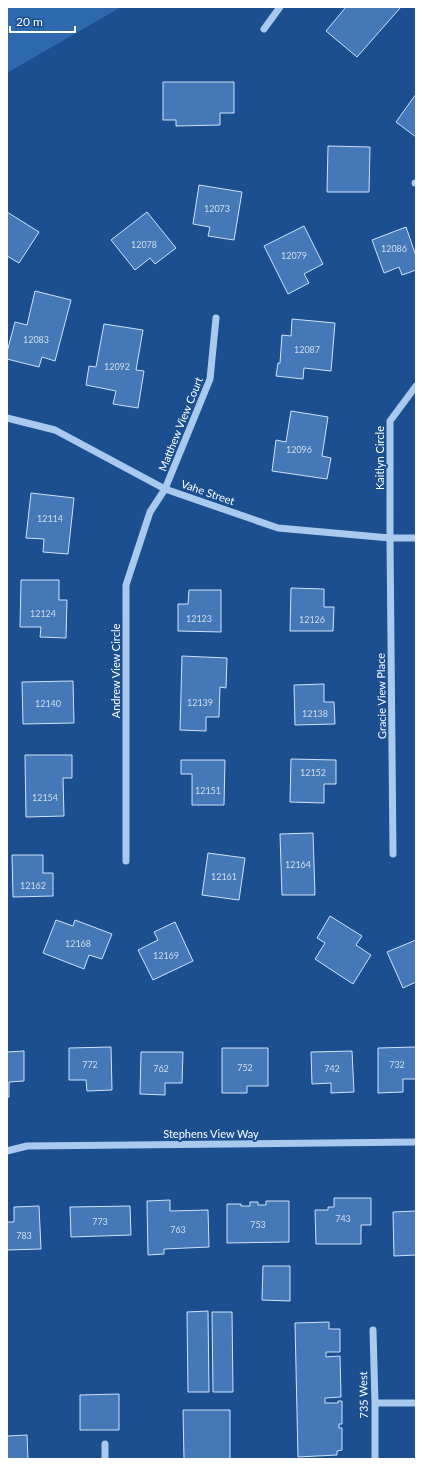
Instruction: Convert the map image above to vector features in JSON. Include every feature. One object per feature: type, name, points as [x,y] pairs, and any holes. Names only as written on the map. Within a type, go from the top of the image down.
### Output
[{"type":"street","points":[[264,29],[280,7]]},
{"type":"street","name":"Matthew View Court","points":[[165,489],[210,379],[216,318]]},
{"type":"street","name":"Kaitlyn Circle","points":[[390,538],[390,421],[416,386]]},
{"type":"street","name":"Vahe Street","points":[[7,418],[55,430],[165,489],[278,528],[390,538],[416,538]]},
{"type":"street","name":"Andrew View Circle","points":[[126,861],[126,585],[150,512],[165,489]]},
{"type":"street","name":"Gracie View Place","points":[[390,538],[394,854]]},
{"type":"street","name":"Stephens View Way","points":[[7,1151],[27,1146],[416,1142]]},
{"type":"street","name":"735 West","points":[[373,1330],[375,1459]]},
{"type":"street","points":[[375,1403],[416,1403]]},
{"type":"street","points":[[105,1444],[105,1459]]},
{"type":"shaded area","points":[[7,7],[121,7],[7,73]]},
{"type":"building","points":[[346,7],[401,7],[357,57],[326,31]]},
{"type":"building","points":[[163,82],[234,82],[234,113],[220,113],[220,125],[176,126],[176,120],[163,120]]},
{"type":"building","points":[[416,94],[416,137],[396,122]]},
{"type":"building","points":[[328,146],[370,147],[369,192],[327,192]]},
{"type":"building","points":[[199,185],[242,192],[234,240],[208,236],[210,227],[193,224]]},
{"type":"building","points":[[7,212],[39,232],[19,263],[7,256]]},
{"type":"building","points":[[147,212],[176,248],[155,264],[150,258],[135,270],[111,240]]},
{"type":"building","points":[[304,226],[323,264],[304,274],[309,283],[288,294],[264,246]]},
{"type":"building","points":[[406,227],[416,256],[416,270],[402,275],[399,267],[384,273],[372,240]]},
{"type":"building","points":[[35,291],[71,300],[55,361],[42,357],[39,367],[7,359],[7,352],[15,322],[27,325]]},
{"type":"building","points":[[292,319],[335,323],[331,371],[304,368],[303,379],[276,376],[278,363],[280,363],[282,335],[291,336]]},
{"type":"building","points":[[104,324],[143,330],[136,370],[144,371],[138,408],[113,404],[116,391],[86,385],[89,366],[96,367]]},
{"type":"building","points":[[291,411],[328,417],[322,456],[331,458],[327,479],[272,471],[276,440],[286,442]]},
{"type":"building","points":[[31,493],[74,498],[68,554],[43,552],[44,539],[26,538]]},
{"type":"building","points":[[21,580],[59,580],[59,600],[67,600],[66,638],[40,637],[41,627],[20,627]]},
{"type":"building","points":[[291,588],[324,589],[324,607],[334,607],[333,631],[290,631]]},
{"type":"building","points":[[189,590],[221,590],[221,632],[178,631],[178,604],[188,604]]},
{"type":"building","points":[[182,656],[227,658],[226,688],[220,687],[219,717],[206,717],[206,731],[180,730]]},
{"type":"building","points":[[73,681],[74,723],[23,724],[22,682]]},
{"type":"building","points":[[324,684],[324,702],[334,702],[335,724],[295,725],[294,685]]},
{"type":"building","points":[[25,755],[72,755],[72,778],[63,778],[64,816],[26,817]]},
{"type":"building","points":[[291,759],[336,760],[336,784],[324,784],[324,803],[290,802]]},
{"type":"building","points":[[181,760],[225,760],[224,805],[192,805],[192,774],[181,774]]},
{"type":"building","points":[[313,833],[315,895],[282,895],[280,834]]},
{"type":"building","points":[[208,853],[245,858],[239,900],[202,895]]},
{"type":"building","points":[[12,855],[43,855],[43,873],[53,873],[53,896],[13,897]]},
{"type":"building","points":[[330,916],[362,936],[356,945],[371,955],[353,984],[315,959],[325,943],[317,938]]},
{"type":"building","points":[[56,920],[73,926],[75,920],[112,934],[102,959],[89,955],[84,969],[43,953]]},
{"type":"building","points":[[175,922],[193,961],[153,980],[138,950],[158,940],[154,932]]},
{"type":"building","points":[[416,940],[416,982],[403,988],[387,952]]},
{"type":"building","points":[[111,1047],[112,1090],[87,1091],[86,1080],[69,1080],[69,1048]]},
{"type":"building","points":[[416,1047],[416,1079],[403,1079],[403,1092],[378,1093],[378,1048]]},
{"type":"building","points":[[222,1048],[268,1048],[268,1086],[247,1086],[247,1093],[222,1093]]},
{"type":"building","points":[[24,1051],[24,1081],[9,1082],[9,1097],[7,1097],[7,1052]]},
{"type":"building","points":[[352,1051],[354,1092],[331,1093],[331,1083],[312,1084],[311,1052]]},
{"type":"building","points":[[141,1052],[183,1052],[182,1083],[165,1083],[165,1095],[140,1094]]},
{"type":"building","points":[[334,1198],[371,1198],[371,1225],[361,1225],[361,1244],[316,1244],[315,1210],[328,1210],[328,1207],[334,1207]]},
{"type":"building","points":[[170,1200],[170,1211],[208,1210],[209,1247],[164,1249],[164,1254],[148,1255],[147,1201]]},
{"type":"building","points":[[266,1201],[289,1201],[289,1242],[227,1243],[227,1204],[241,1204],[241,1206],[250,1206],[250,1202],[258,1202],[258,1205],[266,1205]]},
{"type":"building","points":[[39,1206],[41,1249],[7,1250],[7,1222],[14,1222],[14,1207]]},
{"type":"building","points":[[130,1206],[131,1235],[71,1237],[70,1207]]},
{"type":"building","points":[[416,1211],[416,1255],[394,1256],[393,1212]]},
{"type":"building","points":[[263,1266],[290,1266],[290,1301],[262,1300]]},
{"type":"building","points":[[208,1311],[209,1392],[188,1392],[187,1312]]},
{"type":"building","points":[[212,1312],[232,1312],[233,1392],[213,1392]]},
{"type":"building","points":[[329,1322],[329,1329],[340,1329],[340,1352],[326,1352],[326,1357],[340,1356],[341,1397],[325,1398],[325,1403],[338,1403],[338,1401],[342,1401],[342,1424],[339,1424],[339,1428],[342,1428],[342,1450],[337,1451],[337,1455],[298,1457],[295,1323]]},
{"type":"building","points":[[119,1394],[119,1430],[80,1430],[80,1395]]},
{"type":"building","points":[[183,1410],[230,1410],[230,1459],[184,1459]]},
{"type":"building","points":[[27,1435],[28,1459],[7,1459],[7,1436]]}]
